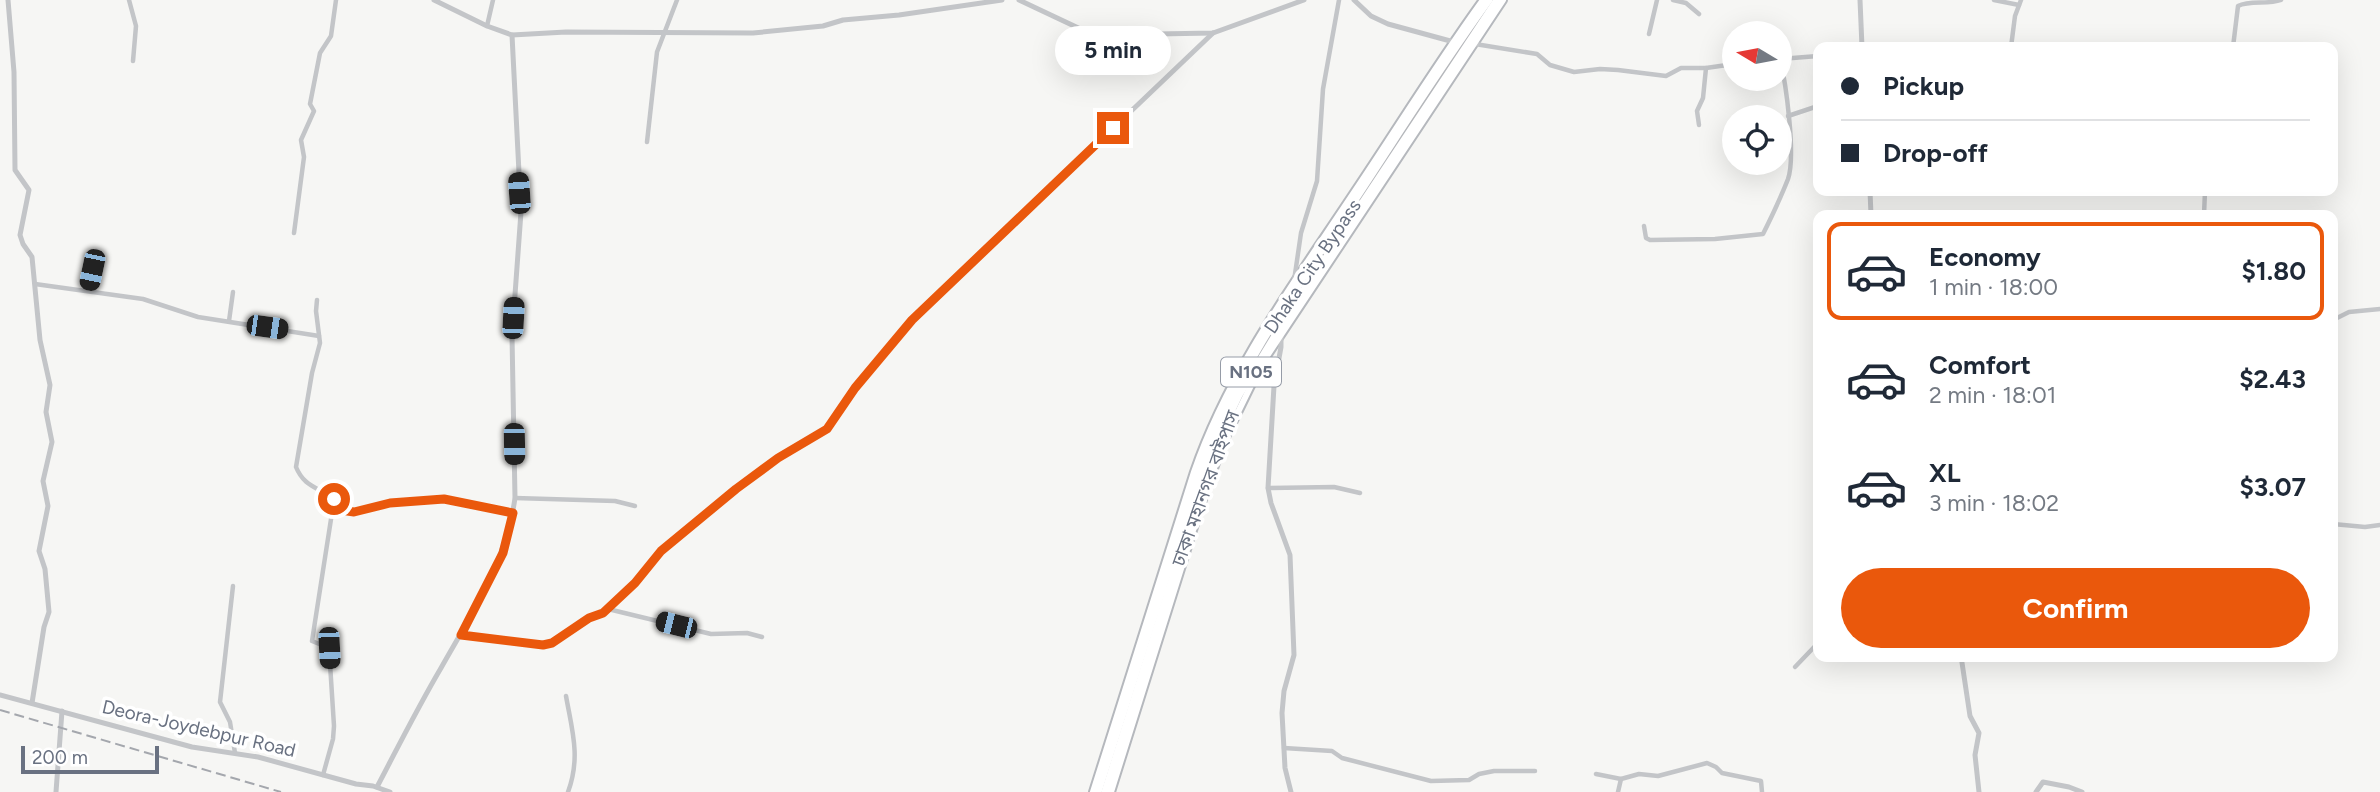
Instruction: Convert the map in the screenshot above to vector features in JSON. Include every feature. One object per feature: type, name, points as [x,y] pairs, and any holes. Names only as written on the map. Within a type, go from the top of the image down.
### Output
[{"type":"highway","name":"Dhaka City Bypass","points":[[1095,792],[1210,440],[1232,394],[1277,316],[1489,0]]},
{"type":"highway","name":"ঢাকা মহানগর বাইপাস","points":[[1105,792],[1199,494],[1217,441],[1239,395],[1283,321],[1497,0]]},
{"type":"main road","points":[[1095,792],[1206,439],[1249,354],[1483,0]]},
{"type":"main road","points":[[1111,792],[1200,508],[1223,443],[1261,365],[1503,0]]},
{"type":"street","points":[[8,0],[14,72],[15,170],[29,190],[20,235],[32,255],[40,340],[50,385],[46,410],[52,442],[43,481],[48,506],[39,551],[45,569],[49,612],[44,627],[32,703]]},
{"type":"street","points":[[129,0],[136,26],[133,61]]},
{"type":"street","points":[[294,233],[304,157],[301,140],[314,111],[310,104],[320,53],[331,36],[336,0]]},
{"type":"street","points":[[434,0],[512,36],[566,32],[753,33],[823,26],[843,20],[1002,0]]},
{"type":"street","points":[[487,26],[493,0]]},
{"type":"street","points":[[647,142],[656,52],[677,0]]},
{"type":"street","points":[[1019,0],[1032,3],[1100,36],[1213,33],[1304,0]]},
{"type":"street","points":[[1293,285],[1301,233],[1317,181],[1323,89],[1339,0]]},
{"type":"street","points":[[1354,0],[1371,16],[1388,24],[1454,42]]},
{"type":"street","points":[[1649,34],[1657,0]]},
{"type":"street","points":[[1673,0],[1686,3],[1699,14]]},
{"type":"street","points":[[1860,0],[1862,42]]},
{"type":"street","points":[[1994,0],[2020,2],[2011,42]]},
{"type":"street","points":[[2234,42],[2238,6],[2243,3],[2272,3],[2281,0]]},
{"type":"street","points":[[461,635],[547,645],[608,609],[635,583],[661,551],[726,497],[778,458],[827,429],[855,388],[912,320],[1213,33]]},
{"type":"street","points":[[377,787],[503,553],[513,513],[512,336],[521,212],[512,36]]},
{"type":"street","points":[[1472,44],[1537,54],[1550,65],[1574,72],[1609,69],[1666,76],[1679,69],[1722,66]]},
{"type":"street","points":[[1792,58],[1813,56]]},
{"type":"street","points":[[1699,125],[1697,111],[1703,98],[1706,68]]},
{"type":"street","points":[[1792,115],[1813,108]]},
{"type":"street","points":[[1644,226],[1646,238],[1650,240],[1715,239],[1763,234],[1788,175]]},
{"type":"street","points":[[88,289],[96,251]]},
{"type":"street","points":[[35,284],[88,289],[143,299],[198,317],[320,336]]},
{"type":"street","points":[[229,321],[233,292]]},
{"type":"street","points":[[317,300],[320,343],[312,373],[296,467],[311,488],[334,499],[312,641],[329,648],[334,726],[323,775]]},
{"type":"street","points":[[2338,318],[2355,311],[2380,309]]},
{"type":"street","points":[[1281,335],[1274,386],[1268,488],[1290,555],[1294,655],[1283,701],[1285,768],[1291,792]]},
{"type":"street","points":[[1268,488],[1334,487],[1360,494]]},
{"type":"street","points":[[515,498],[615,501],[635,506]]},
{"type":"street","points":[[334,509],[354,512],[390,503],[444,499],[513,513]]},
{"type":"street","points":[[2338,524],[2365,527],[2380,525]]},
{"type":"street","points":[[233,586],[220,702],[230,722],[235,753]]},
{"type":"street","points":[[608,609],[711,634],[747,633],[762,636]]},
{"type":"street","points":[[1795,667],[1813,648]]},
{"type":"street","points":[[1962,662],[1970,716],[1979,733],[1975,755],[1979,792]]},
{"type":"street","name":"Deora-Joydebpur Road","points":[[0,695],[192,747],[258,757],[390,792]]},
{"type":"street","points":[[566,696],[575,741],[573,774],[568,792]]},
{"type":"street","points":[[56,792],[62,711]]},
{"type":"street","points":[[1284,748],[1332,751],[1342,758],[1431,781],[1469,780],[1494,771],[1535,771]]},
{"type":"street","points":[[1596,774],[1621,779],[1639,774],[1658,776],[1707,763],[1722,773],[1761,780],[1762,792]]},
{"type":"street","points":[[1618,792],[1621,779]]},
{"type":"street","points":[[2036,792],[2043,782],[2082,792]]},
{"type":"railway","points":[[0,710],[281,792]]},
{"type":"route","points":[[334,499],[334,509],[354,512],[390,503],[444,499],[513,513],[503,553],[461,635],[543,645],[552,643],[589,618],[608,609],[635,583],[661,551],[736,489],[778,458],[827,429],[855,388],[912,320],[1113,128]]}]
